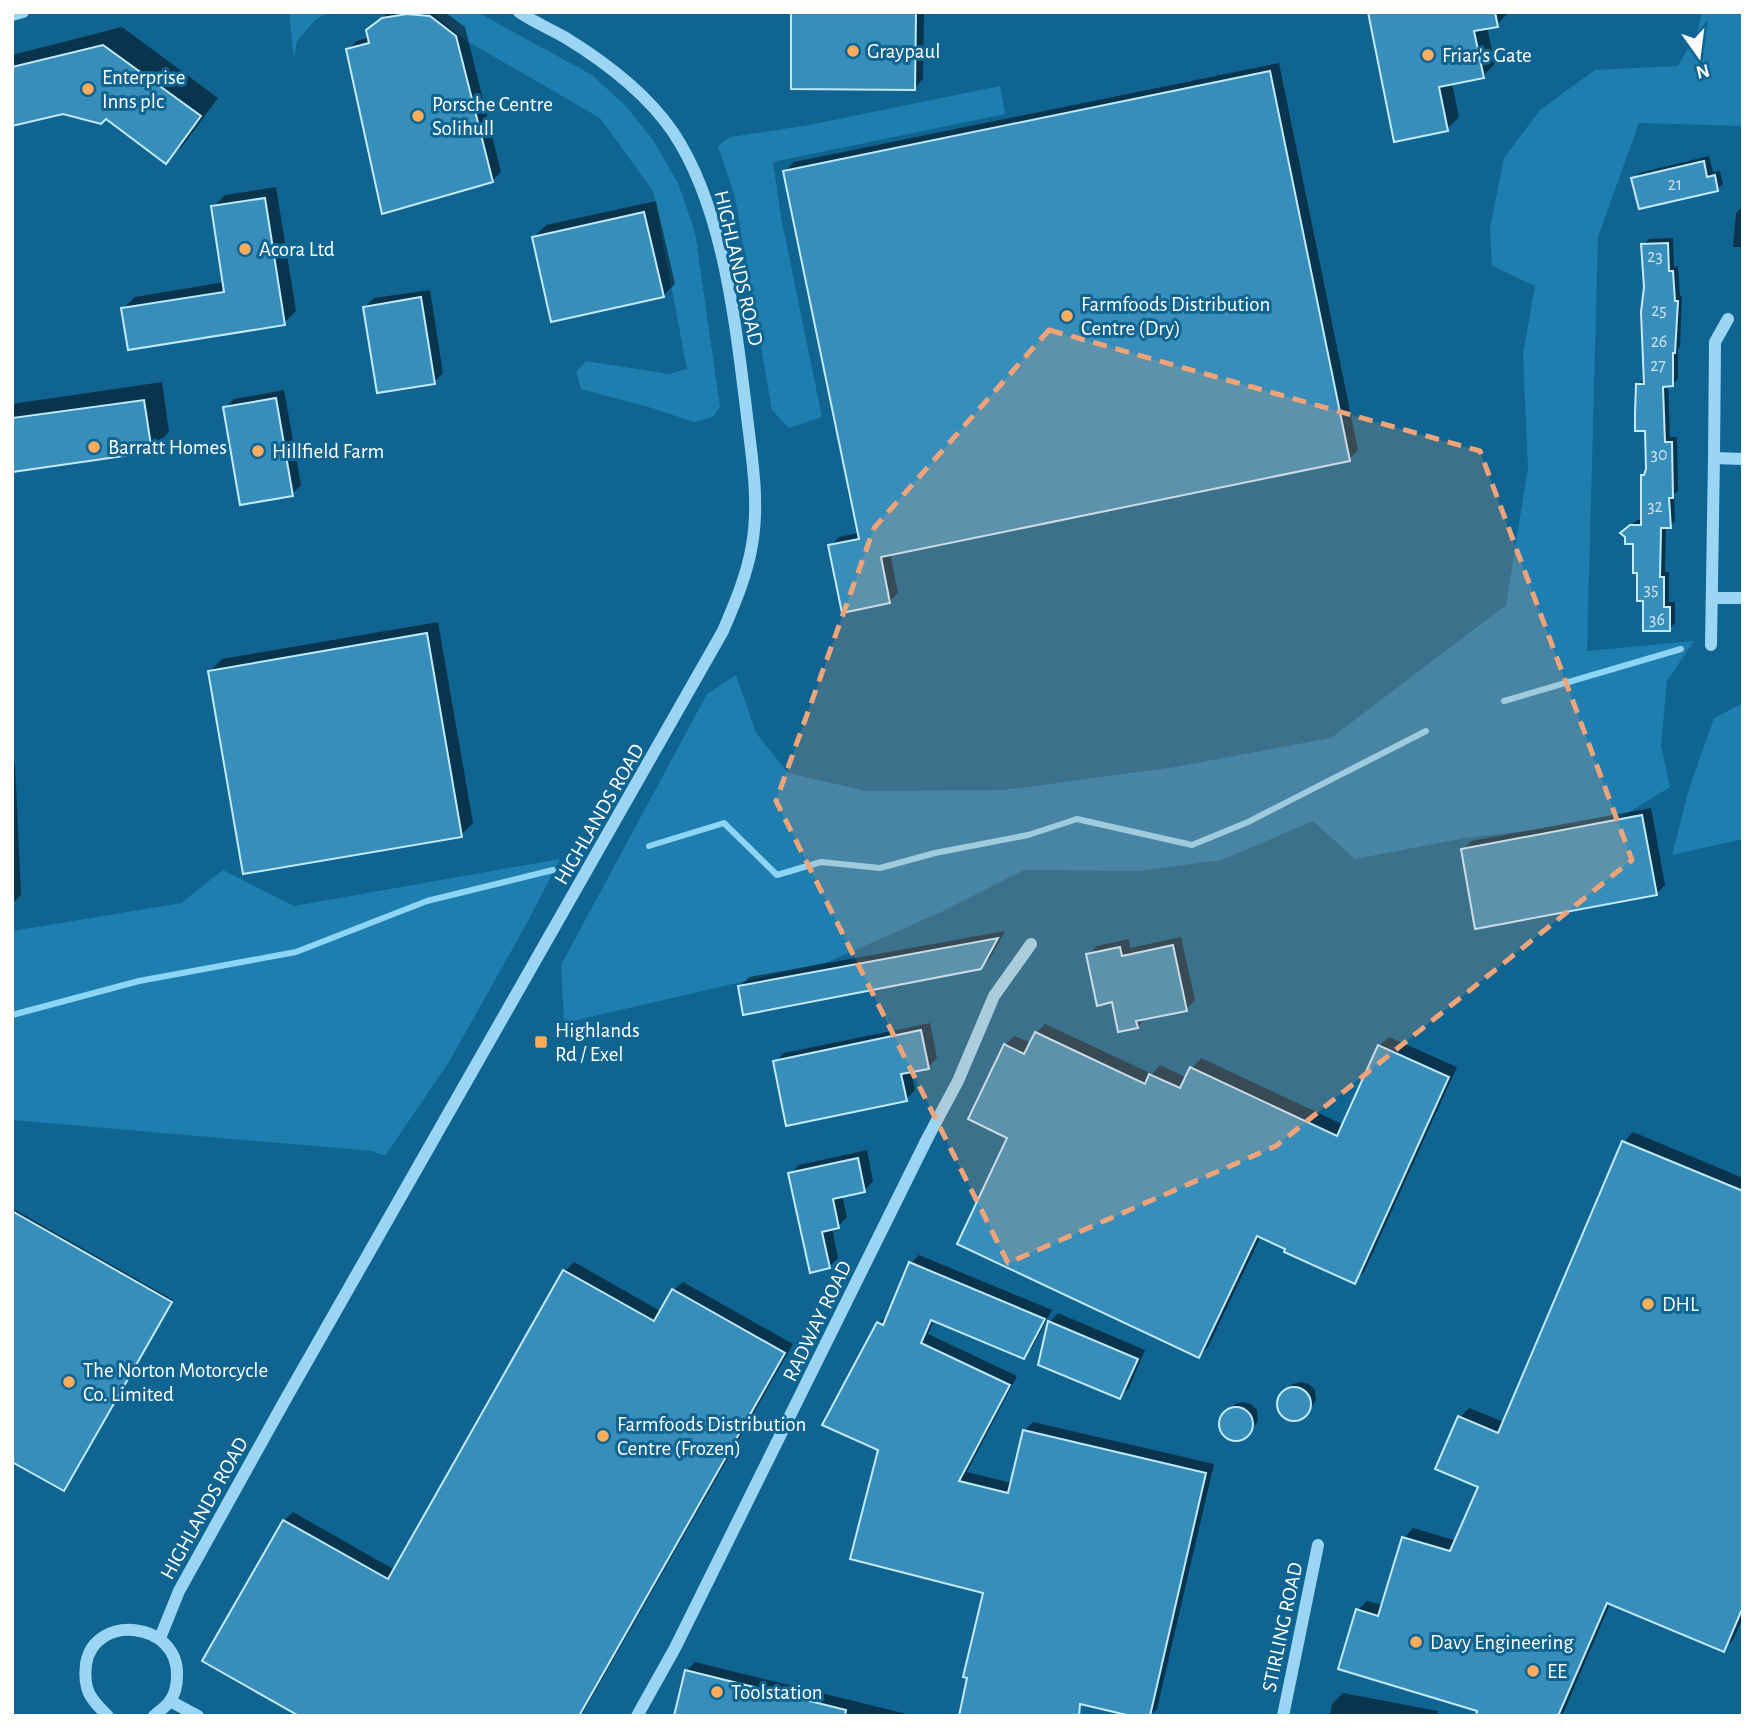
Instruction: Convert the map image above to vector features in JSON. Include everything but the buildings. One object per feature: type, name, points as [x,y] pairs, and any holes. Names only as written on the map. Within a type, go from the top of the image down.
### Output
[{"type":"street","points":[[12,15],[23,12]]},
{"type":"street","name":"HIGHLANDS ROAD","points":[[160,1639],[179,1591],[271,1426],[717,642],[743,583],[752,545],[756,499],[737,332],[716,234],[699,178],[673,132],[620,76],[567,39],[519,12]]},
{"type":"street","points":[[1711,645],[1715,342],[1728,319]]},
{"type":"street","points":[[1714,457],[1743,459]]},
{"type":"street","points":[[1712,598],[1743,598]]},
{"type":"street","name":"RADWAY ROAD","points":[[637,1716],[675,1648],[958,1081],[994,996],[1031,944]]},
{"type":"street","name":"STIRLING ROAD","points":[[1283,1716],[1318,1545]]},
{"type":"street","points":[[108,1716],[91,1700],[84,1680],[87,1658],[100,1640],[119,1630],[141,1629],[160,1639],[172,1651],[177,1668],[177,1685],[170,1701],[154,1716]]},
{"type":"street","points":[[170,1701],[198,1716]]},
{"type":"highlighted area","points":[[1049,330],[1480,451],[1632,860],[1276,1146],[1008,1263],[776,801],[874,528]]},
{"type":"shaded area","points":[[289,12],[330,12],[316,19],[297,41],[294,59]]},
{"type":"shaded area","points":[[431,12],[477,12],[592,75],[626,106],[653,140],[678,183],[695,232],[720,407],[713,417],[694,422],[581,389],[576,372],[586,361],[669,374],[687,369],[653,191],[600,118],[465,40]]},
{"type":"shaded area","points":[[1702,12],[1743,12],[1743,126],[1639,123],[1598,237],[1587,651],[1694,641],[1667,681],[1661,745],[1670,787],[1615,821],[1465,838],[1355,859],[1313,821],[1222,860],[1138,871],[1024,870],[941,912],[828,962],[564,1023],[561,965],[707,694],[736,675],[756,733],[788,773],[866,791],[1004,790],[1175,767],[1331,738],[1506,605],[1528,468],[1523,354],[1535,286],[1492,266],[1490,228],[1504,158],[1540,110],[1595,70],[1678,66],[1698,30]]},
{"type":"shaded area","points":[[1000,86],[1005,114],[773,162],[781,217],[822,417],[789,428],[772,410],[735,197],[718,146],[730,137],[809,125]]},
{"type":"shaded area","points":[[1743,703],[1743,839],[1672,855],[1689,789],[1714,718]]},
{"type":"shaded area","points":[[560,859],[449,1062],[385,1156],[372,1151],[12,1120],[12,931],[181,903],[223,870],[294,906]]},
{"type":"waterway","points":[[1504,701],[1681,649]]},
{"type":"waterway","points":[[649,846],[724,823],[777,875],[821,862],[880,868],[935,853],[1028,835],[1077,819],[1192,845],[1248,822],[1426,731]]},
{"type":"waterway","points":[[12,1015],[139,981],[296,952],[427,901],[553,870]]},
{"type":"place","name":"Graypaul","points":[[853,51]]},
{"type":"place","name":"Friar's Gate","points":[[1428,55]]},
{"type":"place","name":"Enterprise Inns plc","points":[[88,89]]},
{"type":"place","name":"Porsche Centre Solihull","points":[[418,116]]},
{"type":"place","name":"Acora Ltd","points":[[245,249]]},
{"type":"place","name":"Farmfoods Distribution Centre (Dry)","points":[[1067,316]]},
{"type":"place","name":"Barratt Homes","points":[[94,447]]},
{"type":"place","name":"Hillfield Farm","points":[[258,451]]},
{"type":"place","name":"Highlands Rd / Exel","points":[[541,1042]]},
{"type":"place","name":"DHL","points":[[1648,1304]]},
{"type":"place","name":"The Norton Motorcycle Co. Limited","points":[[69,1382]]},
{"type":"place","name":"Farmfoods Distribution Centre (Frozen)","points":[[603,1436]]},
{"type":"place","name":"Davy Engineering","points":[[1416,1642]]},
{"type":"place","name":"EE","points":[[1533,1671]]},
{"type":"place","name":"Toolstation","points":[[717,1692]]}]
